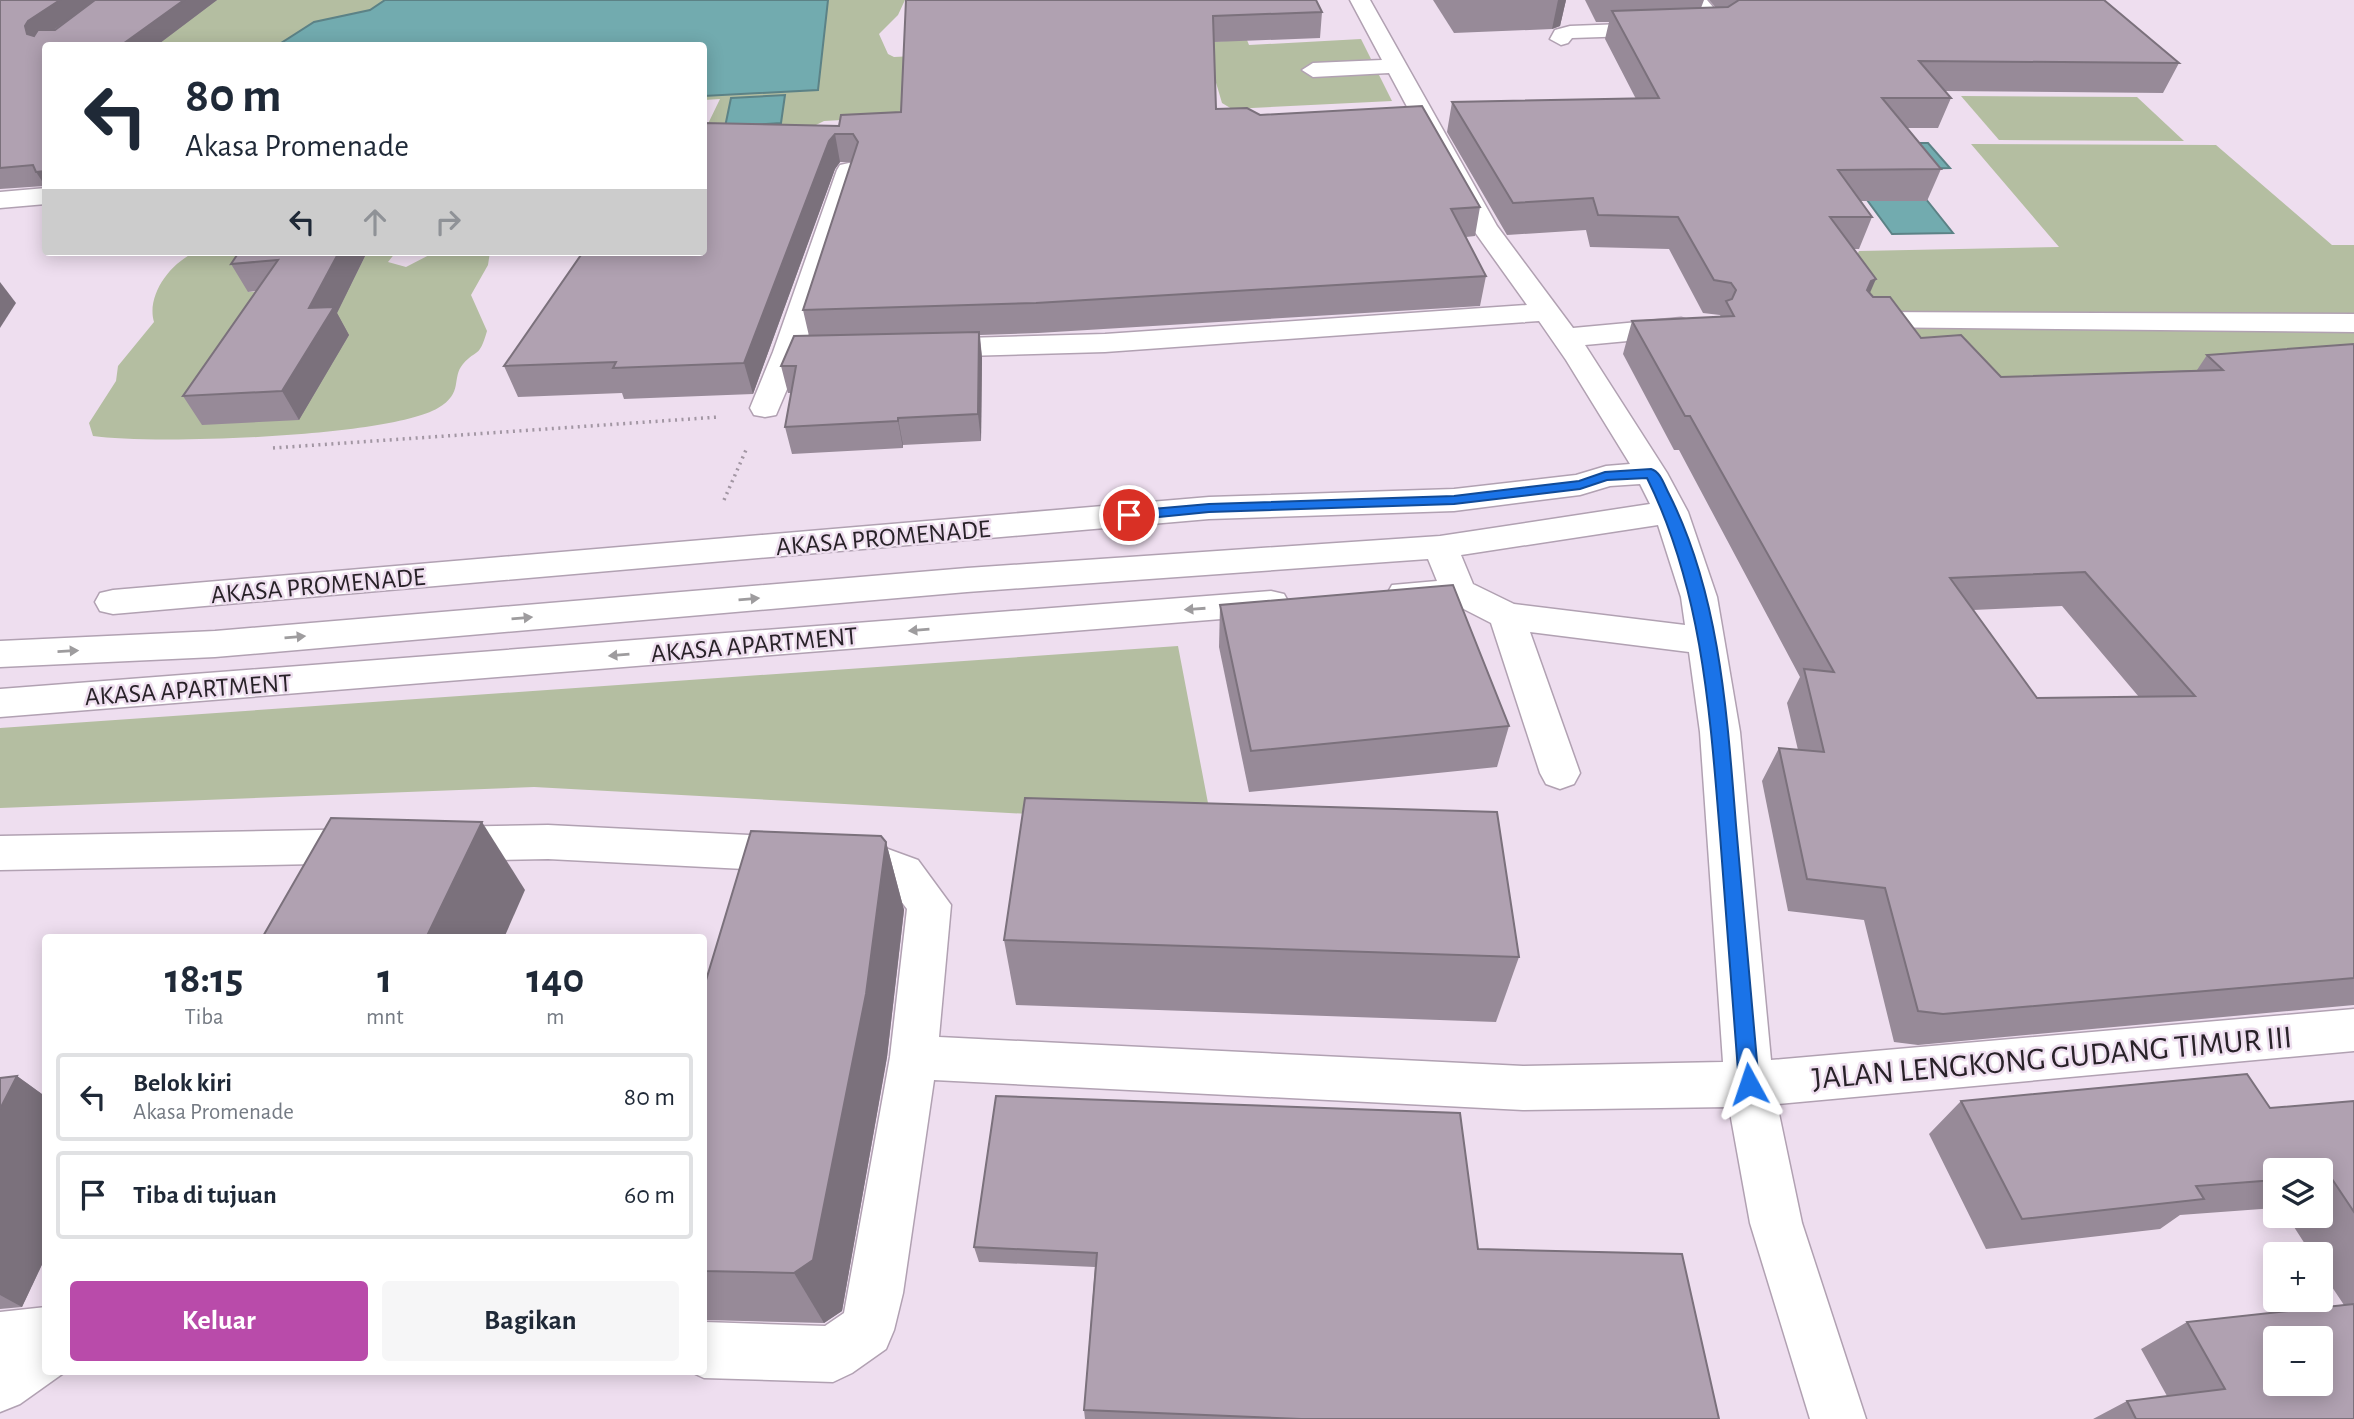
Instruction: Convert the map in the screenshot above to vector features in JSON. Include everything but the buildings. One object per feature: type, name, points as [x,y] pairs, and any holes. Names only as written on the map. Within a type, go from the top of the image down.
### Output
[{"type":"street","points":[[1360,0],[1395,66],[1416,125],[1485,228],[1608,400],[1671,512],[1699,597],[1720,732],[1749,1084],[1776,1223],[1838,1419]]},
{"type":"street","points":[[1561,39],[1562,34],[1570,32],[1720,27],[1696,0]]},
{"type":"street","points":[[1313,70],[1395,66]]},
{"type":"street","points":[[765,408],[788,352],[849,170]]},
{"type":"street","points":[[0,200],[42,196]]},
{"type":"street","points":[[1869,321],[2354,323]]},
{"type":"street","points":[[788,352],[1105,343],[1555,325],[1709,324]]},
{"type":"street","name":"AKASA PROMENADE","points":[[113,602],[701,554],[1209,508],[1454,500],[1580,485],[1605,476],[1651,473]]},
{"type":"street","name":"AKASA APARTMENT","points":[[0,654],[215,644],[967,580],[1440,547],[1671,512]]},
{"type":"street","points":[[1440,547],[1458,592]]},
{"type":"street","points":[[966,626],[967,580]]},
{"type":"street","points":[[1373,596],[1458,592],[1507,616],[1707,641]]},
{"type":"street","name":"AKASA APARTMENT","points":[[0,703],[1305,601]]},
{"type":"street","points":[[1507,616],[1560,774]]},
{"type":"street","points":[[392,674],[411,627]]},
{"type":"street","points":[[0,853],[548,842],[866,858],[903,872],[929,905],[914,1056],[876,1293],[867,1330],[834,1354],[707,1350]]},
{"type":"street","name":"JALAN LENGKONG GUDANG TIMUR III","points":[[914,1056],[1523,1088],[1749,1084],[2354,1030]]},
{"type":"street","points":[[0,1339],[42,1334]]},
{"type":"street","points":[[0,1384],[42,1356]]},
{"type":"path","points":[[273,448],[708,419],[765,408]]},
{"type":"path","points":[[701,554],[765,408]]},
{"type":"shaded area","points":[[212,0],[385,0],[370,10],[283,42],[120,42]]},
{"type":"shaded area","points":[[385,0],[828,0],[818,90],[707,96],[707,42],[283,42],[314,22],[370,10]]},
{"type":"shaded area","points":[[828,0],[905,0],[898,15],[879,34],[888,54],[894,57],[1247,40],[1249,45],[1361,39],[1392,101],[1232,109],[1222,103],[1207,52],[1045,121],[842,120],[824,121],[816,125],[707,132],[707,126],[720,99],[707,100],[707,96],[818,90]]},
{"type":"shaded area","points":[[785,95],[781,123],[725,127],[731,98]]},
{"type":"shaded area","points":[[1961,96],[2137,97],[2184,141],[1999,140]]},
{"type":"shaded area","points":[[1882,143],[1928,143],[1950,168],[1902,169],[1953,233],[1892,234],[1829,148]]},
{"type":"shaded area","points":[[1971,144],[2216,145],[2332,245],[2354,245],[2354,365],[2004,389],[1916,346],[1846,276],[1859,251],[2059,247]]},
{"type":"shaded area","points":[[269,256],[248,292],[351,284],[365,256],[393,256],[388,262],[406,267],[427,256],[489,256],[488,265],[471,295],[487,331],[480,350],[460,369],[451,397],[438,408],[412,418],[372,426],[270,436],[165,440],[93,436],[89,423],[116,381],[118,366],[154,322],[152,312],[157,291],[170,271],[187,257]]},
{"type":"shaded area","points":[[1178,646],[1212,824],[534,787],[0,808],[0,728]]},
{"type":"route","points":[[1129,515],[1209,508],[1454,500],[1580,485],[1605,476],[1651,473],[1671,512],[1685,553],[1699,597],[1707,641],[1720,732],[1749,1084]]}]
